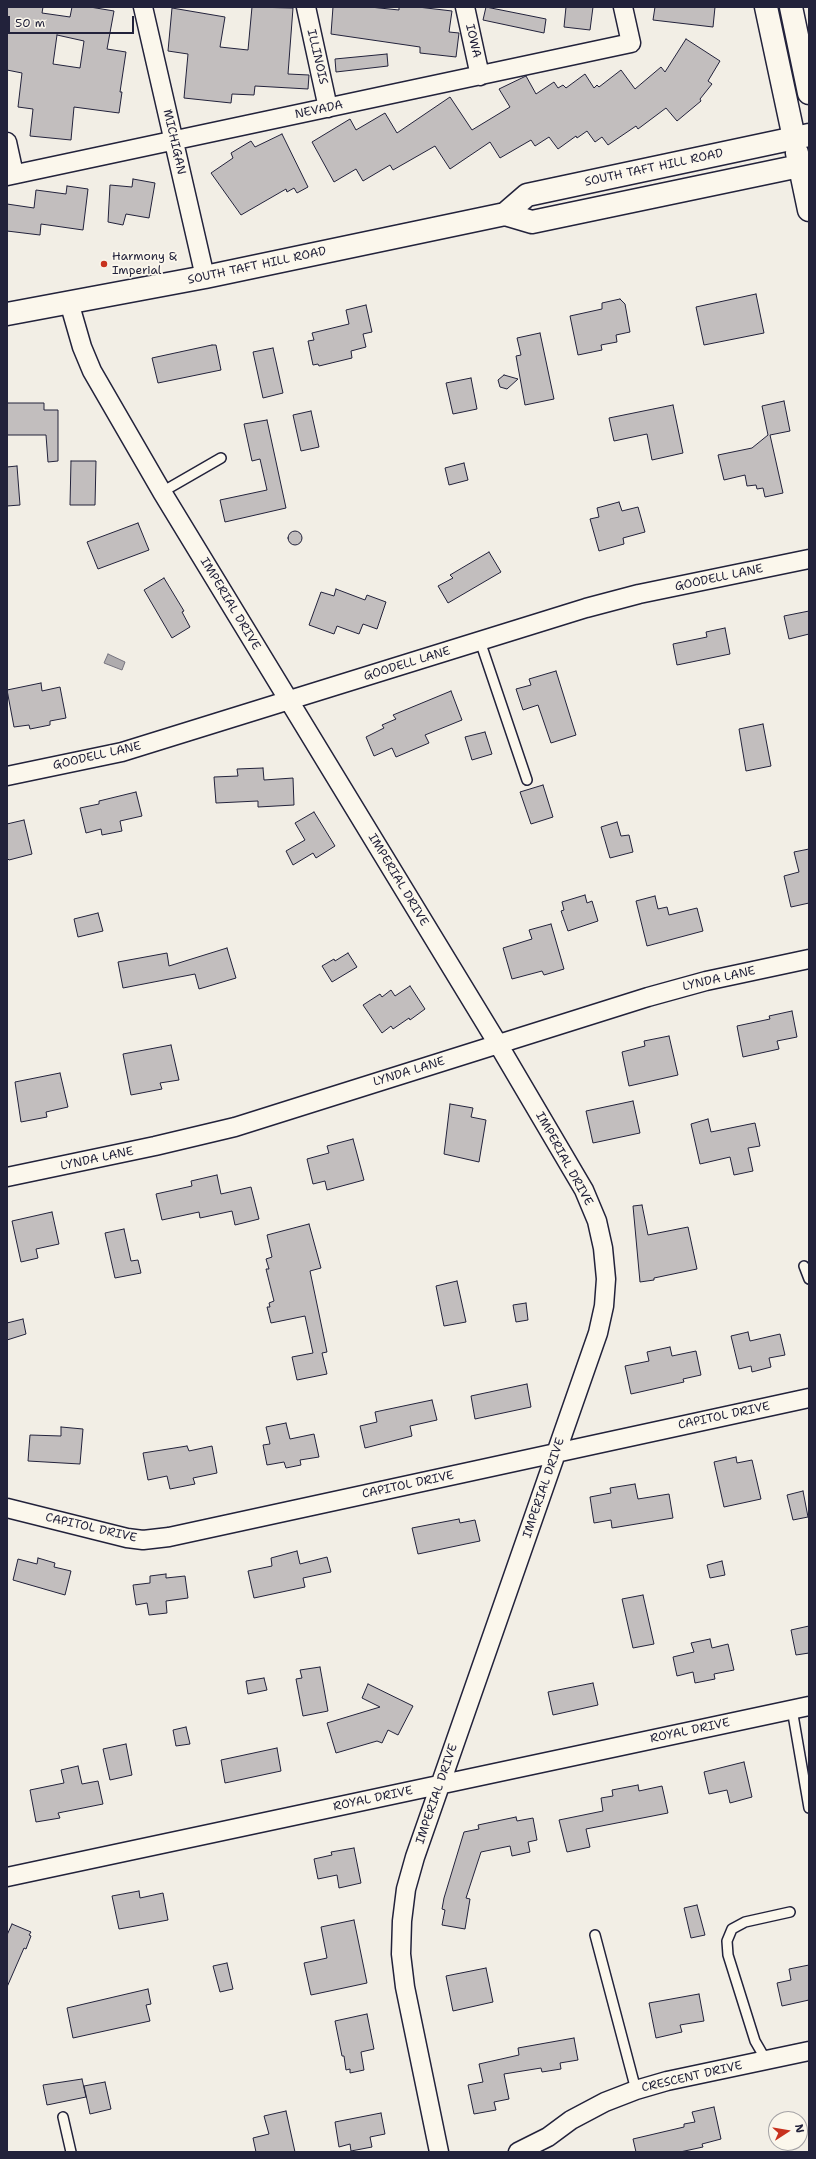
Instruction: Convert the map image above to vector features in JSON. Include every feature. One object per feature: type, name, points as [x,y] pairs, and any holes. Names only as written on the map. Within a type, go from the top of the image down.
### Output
[{"type":"main road","points":[[766,7],[802,136],[809,210]]},
{"type":"main road","points":[[791,7],[809,93]]},
{"type":"main road","name":"SOUTH TAFT HILL ROAD","points":[[505,214],[527,195],[802,136]]},
{"type":"main road","name":"SOUTH TAFT HILL ROAD","points":[[7,314],[205,277],[505,214],[532,222],[804,165]]},
{"type":"street","name":"MICHIGAN","points":[[143,7],[205,277]]},
{"type":"street","name":"ILLINOIS","points":[[306,7],[328,108]]},
{"type":"street","name":"IOWA","points":[[465,7],[480,76]]},
{"type":"street","name":"NEVADA","points":[[11,175],[631,43],[623,7]]},
{"type":"street","points":[[7,142],[11,175]]},
{"type":"street","name":"IMPERIAL DRIVE","points":[[68,302],[82,347],[92,371],[162,492],[498,1044],[584,1190],[597,1221],[603,1248],[605,1285],[604,1306],[598,1333],[414,1857],[406,1889],[402,1921],[401,1954],[405,1987],[439,2152]]},
{"type":"street","name":"GOODELL LANE","points":[[7,776],[122,752],[586,608],[640,594],[809,559]]},
{"type":"street","name":"LYNDA LANE","points":[[7,1177],[155,1146],[235,1127],[498,1044],[706,981],[809,959]]},
{"type":"street","name":"CAPITOL DRIVE","points":[[7,1508],[127,1538],[143,1540],[169,1537],[809,1398]]},
{"type":"street","name":"ROYAL DRIVE","points":[[7,1877],[801,1707]]},
{"type":"street","name":"CRESCENT DRIVE","points":[[518,2152],[548,2137],[578,2116],[605,2102],[636,2090],[667,2081],[809,2051]]},
{"type":"lane","points":[[162,492],[221,458]]},
{"type":"lane","points":[[480,641],[527,780]]},
{"type":"lane","points":[[804,1266],[809,1279]]},
{"type":"lane","points":[[801,1707],[809,1808]]},
{"type":"lane","points":[[766,2060],[755,2042],[728,1955],[727,1941],[732,1929],[744,1922],[790,1912]]},
{"type":"lane","points":[[595,1936],[636,2090]]},
{"type":"lane","points":[[63,2117],[71,2152]]},
{"type":"shaded area","points":[[108,654],[125,662],[122,670],[104,663]]},
{"type":"building","points":[[7,7],[43,7],[42,13],[70,17],[72,7],[90,7],[114,11],[107,49],[126,52],[120,92],[122,92],[119,113],[74,107],[71,140],[30,136],[33,109],[18,107],[22,73],[7,70]],"holes":[[[57,35],[84,41],[80,68],[53,64]]]},
{"type":"building","points":[[252,7],[293,8],[288,74],[309,75],[308,89],[255,86],[254,95],[232,94],[231,103],[184,98],[188,54],[168,51],[172,8],[225,17],[220,47],[248,50]]},
{"type":"building","points":[[333,7],[370,7],[399,10],[399,7],[418,7],[452,11],[449,32],[459,33],[456,57],[420,53],[420,47],[331,34]]},
{"type":"building","points":[[486,7],[546,19],[544,33],[483,20]]},
{"type":"building","points":[[566,7],[593,7],[590,30],[564,27]]},
{"type":"building","points":[[655,7],[715,7],[713,27],[653,20]]},
{"type":"building","points":[[686,39],[720,61],[708,81],[712,84],[700,99],[701,101],[677,121],[666,108],[638,129],[636,126],[608,145],[602,137],[595,142],[587,131],[577,138],[576,136],[558,149],[549,137],[535,146],[531,140],[500,158],[490,142],[450,169],[435,146],[393,170],[390,165],[363,181],[356,169],[334,182],[312,142],[350,119],[356,130],[385,113],[397,133],[450,97],[472,130],[510,107],[499,89],[526,76],[536,94],[554,82],[558,88],[563,85],[566,88],[585,74],[594,88],[597,85],[599,87],[621,70],[635,89],[661,67],[665,72]]},
{"type":"building","points":[[387,54],[388,66],[336,72],[335,59]]},
{"type":"building","points":[[282,134],[308,187],[297,193],[294,188],[287,192],[286,189],[241,215],[211,173],[233,158],[231,153],[251,141],[255,147]]},
{"type":"building","points":[[133,179],[155,183],[149,218],[126,214],[123,225],[108,222],[110,185],[132,187]]},
{"type":"building","points":[[67,186],[88,189],[83,230],[41,224],[40,235],[7,231],[7,204],[34,208],[36,190],[66,194]]},
{"type":"building","points":[[756,294],[764,333],[704,345],[696,307]]},
{"type":"building","points":[[620,299],[625,304],[630,332],[616,335],[617,342],[601,345],[602,350],[578,355],[570,316],[602,309],[602,303]]},
{"type":"building","points":[[366,305],[372,332],[363,334],[366,347],[351,351],[352,358],[319,366],[318,364],[313,365],[308,341],[314,340],[312,333],[349,324],[346,310]]},
{"type":"building","points":[[540,333],[554,399],[525,405],[516,356],[521,355],[517,338]]},
{"type":"building","points":[[216,345],[221,370],[158,383],[152,358]]},
{"type":"building","points":[[273,348],[283,393],[263,398],[253,352]]},
{"type":"building","points":[[504,375],[518,379],[507,389],[500,387],[498,380]]},
{"type":"building","points":[[471,378],[477,409],[453,414],[446,383]]},
{"type":"building","points":[[784,401],[790,431],[770,435],[783,493],[765,497],[763,488],[757,489],[756,485],[747,486],[745,475],[724,480],[718,455],[752,448],[768,435],[762,406]]},
{"type":"building","points":[[7,403],[44,403],[44,410],[58,410],[58,461],[48,462],[46,435],[7,435]]},
{"type":"building","points":[[673,405],[683,453],[652,460],[647,434],[614,441],[609,418]]},
{"type":"building","points":[[311,411],[319,447],[301,451],[293,415]]},
{"type":"building","points":[[267,420],[286,508],[225,522],[220,500],[267,490],[260,459],[252,461],[244,424]]},
{"type":"building","points":[[71,461],[96,461],[95,505],[70,505]]},
{"type":"building","points":[[464,463],[468,480],[449,485],[445,468]]},
{"type":"building","points":[[17,466],[20,505],[7,506],[7,467]]},
{"type":"building","points":[[619,502],[622,511],[638,507],[645,532],[623,538],[624,544],[599,551],[590,519],[599,517],[597,508]]},
{"type":"building","points":[[138,523],[149,550],[98,569],[87,542]]},
{"type":"building","points":[[292,531],[298,531],[302,535],[302,541],[298,545],[292,545],[288,541],[288,535]]},
{"type":"building","points":[[489,552],[501,572],[448,603],[438,586],[453,578],[450,575]]},
{"type":"building","points":[[164,578],[184,611],[182,612],[190,627],[172,638],[144,590]]},
{"type":"building","points":[[336,589],[365,600],[367,595],[386,602],[377,629],[363,624],[359,634],[337,626],[334,634],[309,625],[321,592],[334,596]]},
{"type":"building","points":[[809,611],[809,634],[789,639],[784,616]]},
{"type":"building","points":[[725,628],[730,654],[677,665],[673,644],[707,637],[706,632]]},
{"type":"building","points":[[556,671],[576,735],[551,743],[538,705],[523,710],[516,689],[531,685],[529,679]]},
{"type":"building","points":[[41,683],[42,691],[60,687],[66,718],[50,721],[50,725],[30,729],[29,725],[14,727],[7,690]]},
{"type":"building","points":[[451,691],[462,720],[425,735],[429,743],[396,757],[392,748],[374,756],[366,737],[384,728],[382,725],[396,719],[393,715]]},
{"type":"building","points":[[763,724],[771,766],[746,771],[739,729]]},
{"type":"building","points":[[485,732],[492,754],[472,760],[465,737]]},
{"type":"building","points":[[263,768],[264,780],[293,778],[294,805],[258,807],[258,801],[216,803],[214,777],[238,776],[237,769]]},
{"type":"building","points":[[543,785],[553,817],[531,824],[520,792]]},
{"type":"building","points":[[136,792],[142,816],[120,821],[122,831],[102,835],[101,829],[86,833],[80,808],[99,804],[99,801]]},
{"type":"building","points":[[314,812],[335,846],[316,858],[313,853],[293,865],[286,851],[305,840],[295,823]]},
{"type":"building","points":[[24,820],[32,854],[9,860],[7,858],[7,824]]},
{"type":"building","points":[[617,822],[621,836],[629,835],[633,852],[610,858],[601,827]]},
{"type":"building","points":[[809,849],[809,903],[791,907],[784,876],[799,872],[794,852]]},
{"type":"building","points":[[585,895],[587,903],[592,901],[598,921],[568,931],[561,911],[564,910],[562,902]]},
{"type":"building","points":[[655,896],[658,909],[667,907],[669,915],[697,908],[703,931],[647,946],[636,901]]},
{"type":"building","points":[[98,913],[103,931],[78,937],[74,919]]},
{"type":"building","points":[[551,924],[564,969],[544,975],[542,971],[512,979],[503,948],[532,939],[529,930]]},
{"type":"building","points":[[227,948],[236,978],[199,989],[195,974],[123,988],[118,962],[167,953],[169,966]]},
{"type":"building","points":[[348,953],[357,967],[332,982],[322,966],[334,959],[335,961]]},
{"type":"building","points":[[410,986],[425,1009],[410,1020],[409,1018],[393,1029],[391,1026],[382,1033],[363,1005],[380,994],[382,997],[391,990],[395,996]]},
{"type":"building","points":[[792,1011],[797,1037],[777,1041],[779,1049],[743,1057],[737,1026],[770,1019],[769,1016]]},
{"type":"building","points":[[669,1036],[678,1075],[629,1086],[622,1052],[645,1046],[644,1041]]},
{"type":"building","points":[[171,1045],[179,1080],[160,1083],[162,1089],[131,1095],[123,1054]]},
{"type":"building","points":[[60,1073],[68,1107],[46,1112],[47,1117],[21,1122],[15,1082]]},
{"type":"building","points":[[633,1101],[640,1133],[593,1143],[586,1111]]},
{"type":"building","points":[[450,1104],[473,1108],[471,1117],[486,1120],[479,1162],[444,1154]]},
{"type":"building","points":[[708,1119],[711,1132],[755,1123],[760,1146],[748,1148],[753,1171],[734,1175],[730,1157],[700,1164],[691,1124]]},
{"type":"building","points":[[353,1139],[364,1180],[327,1190],[325,1181],[313,1184],[307,1159],[329,1153],[327,1146]]},
{"type":"building","points":[[217,1175],[221,1194],[251,1187],[259,1219],[235,1225],[232,1211],[200,1218],[199,1212],[162,1220],[156,1194],[192,1186],[191,1181]]},
{"type":"building","points":[[642,1205],[648,1235],[688,1227],[697,1269],[640,1282],[633,1206]]},
{"type":"building","points":[[52,1212],[59,1244],[36,1249],[38,1258],[21,1262],[12,1221]]},
{"type":"building","points":[[309,1224],[321,1268],[310,1271],[327,1352],[322,1353],[327,1374],[297,1380],[292,1357],[313,1353],[305,1316],[271,1323],[267,1307],[270,1307],[269,1303],[274,1301],[266,1269],[269,1269],[266,1259],[272,1257],[267,1235]]},
{"type":"building","points":[[124,1229],[131,1261],[138,1260],[141,1273],[115,1278],[105,1233]]},
{"type":"building","points":[[457,1281],[466,1322],[444,1326],[436,1286]]},
{"type":"building","points":[[526,1303],[528,1320],[516,1322],[513,1305]]},
{"type":"building","points":[[23,1319],[26,1334],[7,1340],[7,1323]]},
{"type":"building","points":[[748,1332],[750,1341],[780,1334],[785,1355],[769,1358],[771,1367],[752,1372],[751,1366],[739,1369],[731,1336]]},
{"type":"building","points":[[670,1347],[672,1356],[696,1351],[701,1375],[683,1379],[684,1382],[631,1394],[625,1366],[649,1361],[647,1352]]},
{"type":"building","points":[[527,1384],[531,1407],[475,1419],[471,1396]]},
{"type":"building","points":[[432,1400],[437,1420],[410,1426],[412,1436],[365,1448],[360,1426],[377,1422],[375,1412]]},
{"type":"building","points":[[286,1423],[290,1439],[314,1434],[319,1457],[300,1460],[301,1465],[286,1468],[284,1462],[267,1465],[263,1445],[270,1444],[266,1427]]},
{"type":"building","points":[[61,1427],[83,1429],[80,1464],[28,1461],[30,1435],[61,1436]]},
{"type":"building","points":[[187,1446],[189,1451],[212,1446],[217,1473],[193,1478],[195,1484],[170,1489],[167,1476],[148,1480],[143,1453]]},
{"type":"building","points":[[736,1457],[737,1463],[752,1460],[761,1499],[724,1507],[714,1462]]},
{"type":"building","points":[[635,1484],[638,1499],[669,1494],[673,1518],[612,1528],[611,1520],[594,1523],[590,1497],[611,1493],[610,1488]]},
{"type":"building","points":[[803,1491],[808,1517],[793,1520],[787,1495]]},
{"type":"building","points":[[459,1519],[460,1523],[475,1520],[480,1541],[418,1554],[412,1528]]},
{"type":"building","points":[[297,1551],[300,1564],[327,1557],[331,1572],[303,1578],[305,1587],[254,1598],[248,1571],[272,1566],[271,1558]]},
{"type":"building","points":[[38,1558],[55,1563],[54,1567],[71,1571],[65,1595],[13,1580],[18,1559],[37,1564]]},
{"type":"building","points":[[722,1561],[725,1575],[710,1578],[707,1565]]},
{"type":"building","points":[[166,1574],[166,1578],[185,1576],[188,1598],[166,1601],[167,1613],[149,1615],[147,1603],[136,1605],[133,1585],[150,1583],[150,1576]]},
{"type":"building","points":[[643,1595],[654,1644],[633,1648],[622,1599]]},
{"type":"building","points":[[809,1626],[809,1653],[796,1655],[791,1630]]},
{"type":"building","points":[[710,1639],[712,1648],[728,1644],[734,1670],[714,1674],[715,1679],[695,1683],[693,1672],[677,1676],[673,1657],[694,1652],[691,1643]]},
{"type":"building","points":[[320,1667],[328,1711],[303,1716],[296,1679],[302,1678],[300,1670]]},
{"type":"building","points":[[264,1678],[267,1690],[248,1694],[246,1681]]},
{"type":"building","points":[[593,1683],[598,1705],[553,1715],[548,1692]]},
{"type":"building","points":[[368,1684],[413,1706],[398,1735],[388,1730],[382,1743],[377,1741],[336,1753],[327,1723],[380,1707],[362,1698]]},
{"type":"building","points":[[186,1727],[190,1744],[176,1746],[173,1730]]},
{"type":"building","points":[[126,1744],[132,1775],[110,1780],[103,1749]]},
{"type":"building","points":[[277,1748],[281,1771],[225,1783],[221,1760]]},
{"type":"building","points":[[744,1762],[752,1797],[730,1803],[727,1790],[709,1794],[704,1772]]},
{"type":"building","points":[[78,1766],[82,1784],[98,1781],[103,1804],[58,1813],[60,1818],[36,1822],[30,1790],[64,1783],[61,1770]]},
{"type":"building","points":[[638,1785],[639,1791],[662,1786],[668,1813],[586,1829],[590,1847],[567,1852],[559,1820],[603,1811],[601,1798],[613,1796],[612,1790]]},
{"type":"building","points":[[516,1817],[517,1821],[533,1818],[537,1840],[528,1842],[530,1852],[512,1856],[510,1846],[481,1852],[466,1898],[470,1899],[465,1929],[442,1925],[445,1910],[442,1909],[444,1898],[464,1832],[479,1829],[478,1825]]},
{"type":"building","points":[[354,1848],[361,1883],[339,1888],[337,1875],[318,1879],[314,1859],[332,1855],[331,1852]]},
{"type":"building","points":[[139,1891],[140,1898],[163,1893],[168,1920],[119,1929],[112,1896]]},
{"type":"building","points":[[697,1905],[705,1935],[691,1938],[684,1908]]},
{"type":"building","points":[[354,1920],[367,1983],[311,1995],[304,1963],[327,1958],[321,1927]]},
{"type":"building","points":[[12,1924],[31,1932],[29,1935],[31,1936],[26,1949],[24,1948],[7,1987],[7,1935]]},
{"type":"building","points":[[227,1963],[233,1989],[220,1992],[213,1966]]},
{"type":"building","points":[[809,1965],[809,2000],[782,2006],[777,1983],[791,1980],[789,1969]]},
{"type":"building","points":[[486,1968],[493,2002],[453,2011],[446,1976]]},
{"type":"building","points":[[148,1989],[151,2004],[146,2005],[150,2021],[73,2038],[67,2008]]},
{"type":"building","points":[[699,1994],[704,2021],[680,2025],[682,2032],[656,2038],[649,2003]]},
{"type":"building","points":[[367,2014],[374,2049],[361,2052],[364,2070],[350,2073],[350,2069],[346,2070],[335,2021]]},
{"type":"building","points":[[574,2038],[578,2060],[560,2063],[561,2069],[542,2072],[541,2068],[504,2074],[509,2099],[494,2102],[496,2110],[474,2114],[468,2085],[483,2082],[479,2064],[519,2055],[518,2048]]},
{"type":"building","points":[[82,2079],[86,2097],[47,2105],[43,2085]]},
{"type":"building","points":[[105,2082],[111,2109],[90,2114],[84,2086]]},
{"type":"building","points":[[714,2107],[721,2139],[702,2144],[703,2147],[680,2152],[636,2152],[633,2139],[684,2127],[684,2124],[695,2122],[692,2112]]},
{"type":"building","points":[[286,2111],[295,2152],[256,2152],[253,2138],[269,2134],[264,2116]]},
{"type":"building","points":[[381,2113],[385,2134],[370,2137],[372,2147],[351,2151],[350,2144],[339,2147],[335,2122]]},
{"type":"place","name":"Harmony & Imperial","points":[[104,264]]}]
